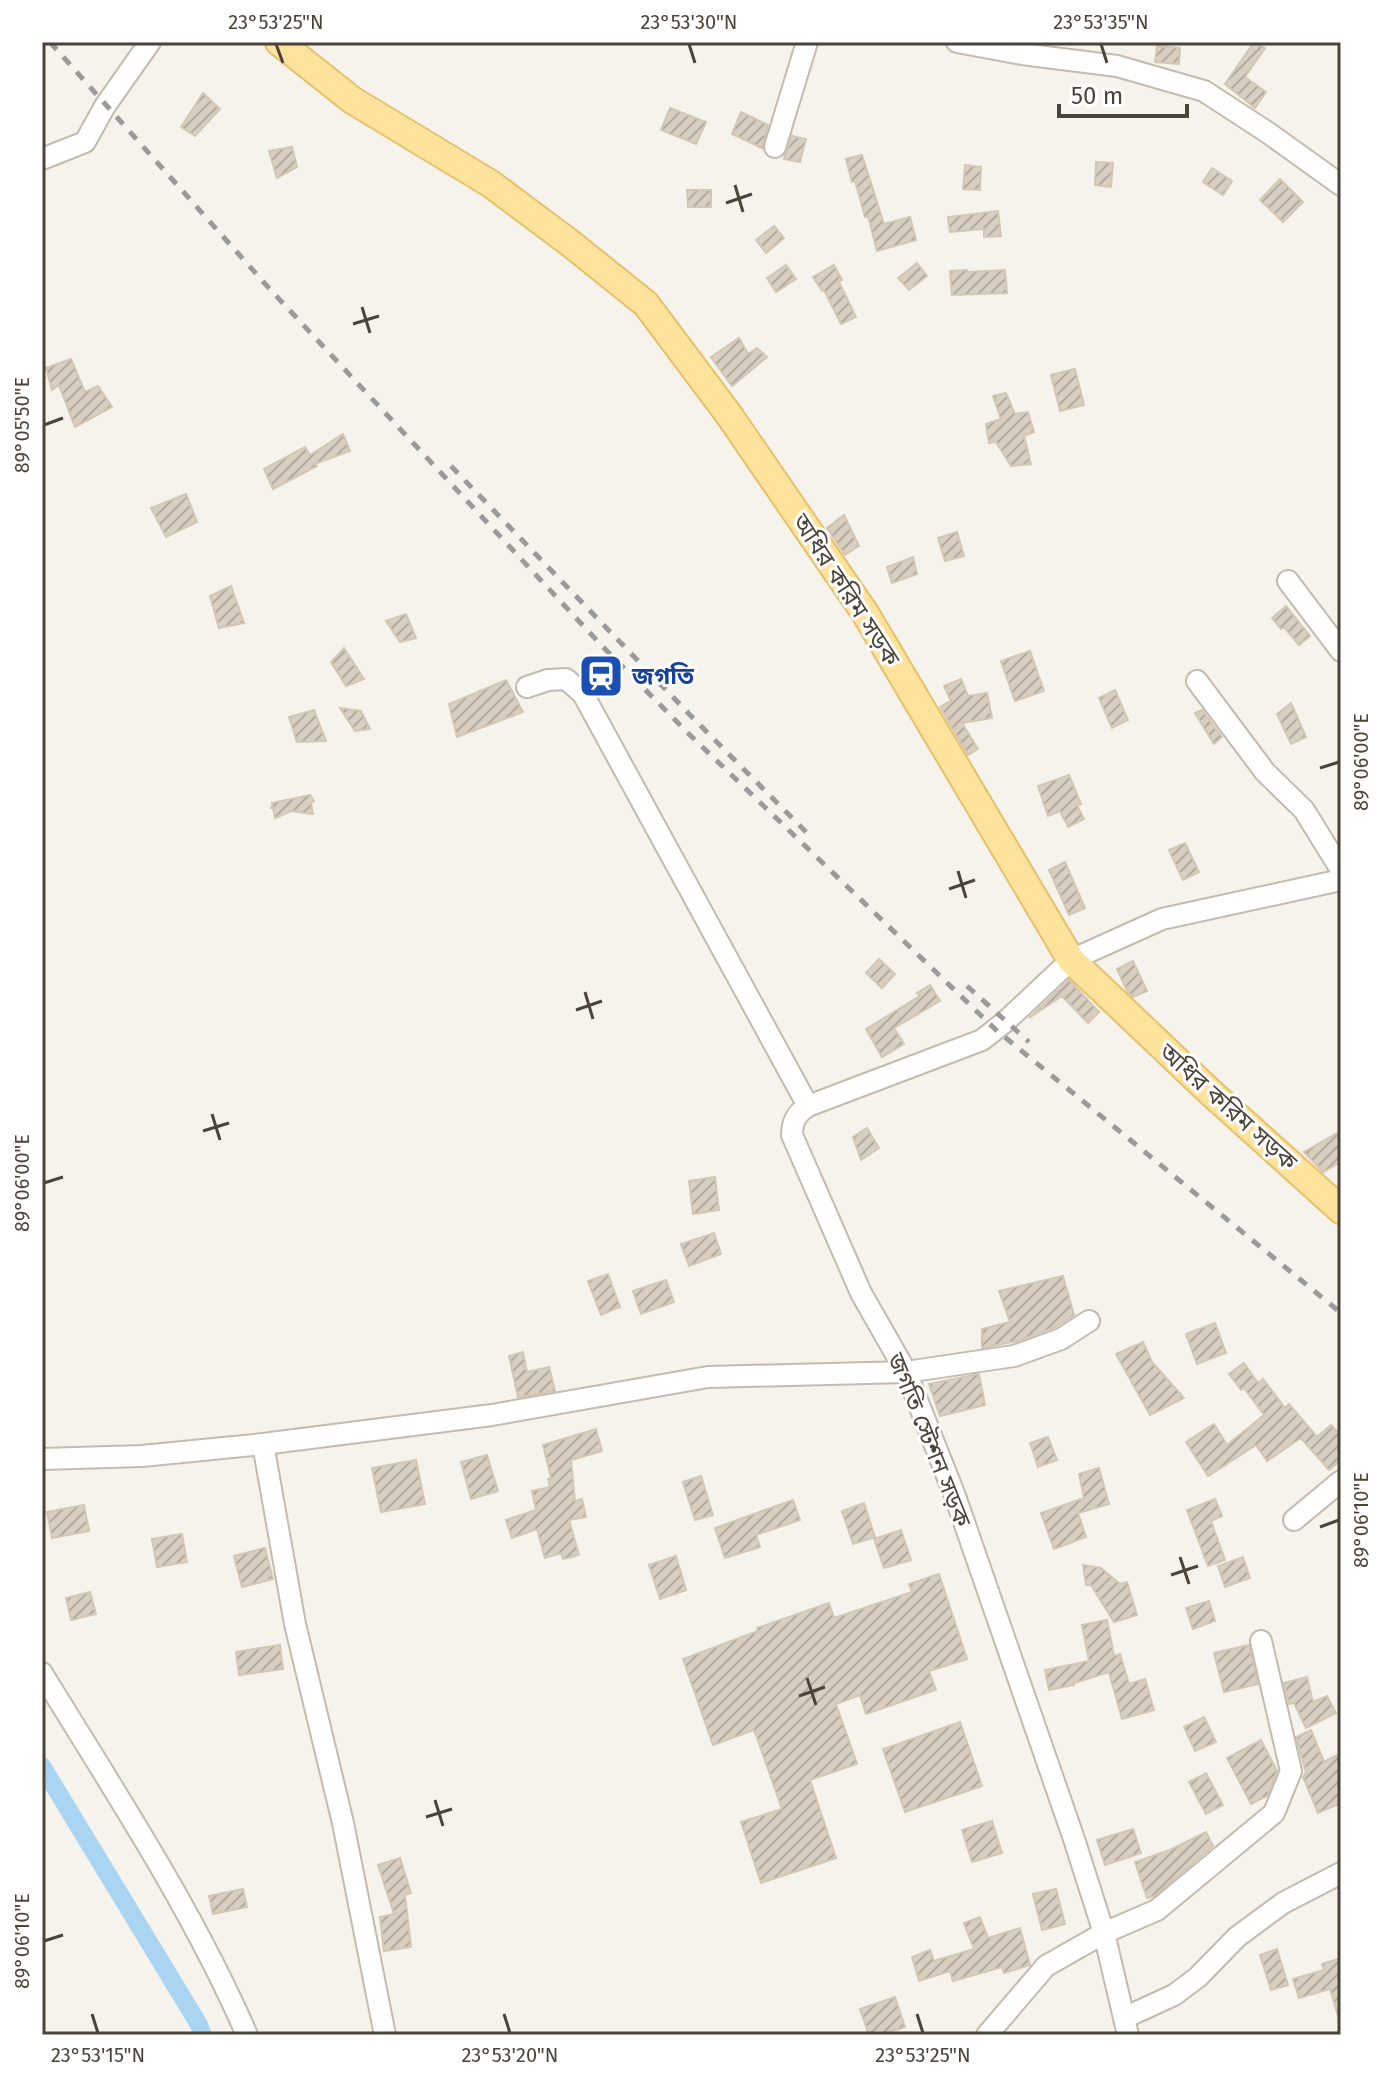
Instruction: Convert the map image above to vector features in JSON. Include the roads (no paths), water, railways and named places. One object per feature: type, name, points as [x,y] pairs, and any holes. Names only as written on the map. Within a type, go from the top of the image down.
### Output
[{"type":"main road","name":"অধির করিম সড়ক","points":[[279,42],[352,100],[491,184],[646,304],[729,415],[865,613],[1071,960],[1341,1210]]},
{"type":"street","points":[[42,159],[85,142],[105,106],[150,42]]},
{"type":"street","points":[[775,147],[807,42]]},
{"type":"street","points":[[957,42],[1117,66],[1204,91],[1341,185]]},
{"type":"street","points":[[1288,581],[1341,651]]},
{"type":"street","points":[[527,687],[548,680],[566,679],[583,694],[808,1106],[982,1040],[1071,960],[1162,919],[1341,880]]},
{"type":"street","points":[[1197,681],[1265,772],[1304,810],[1341,870]]},
{"type":"street","name":"জগতি স্টেশন সড়ক","points":[[808,1106],[795,1118],[792,1135],[861,1293],[906,1372],[955,1496],[1074,1839],[1104,1933],[1126,2026]]},
{"type":"street","points":[[42,1459],[142,1456],[263,1444],[492,1415],[708,1377],[906,1372],[1014,1356],[1061,1339],[1089,1321]]},
{"type":"street","points":[[263,1444],[295,1624],[343,1823],[385,2035]]},
{"type":"street","points":[[1294,1520],[1338,1493]]},
{"type":"street","points":[[987,2035],[1046,1966],[1104,1933],[1157,1910],[1274,1813],[1291,1771],[1261,1641]]},
{"type":"street","points":[[42,1673],[146,1843],[224,1983],[247,2035]]},
{"type":"street","points":[[1126,2026],[1198,1977],[1237,1937],[1283,1903],[1341,1873]]},
{"type":"waterway","points":[[42,1766],[203,2035]]},
{"type":"railway","points":[[50,42],[267,286],[603,647],[689,734],[995,1029],[1341,1313]]},
{"type":"railway","points":[[451,466],[808,834]]},
{"type":"railway","points":[[967,986],[1029,1042]]},
{"type":"place","name":"জগতি","points":[[601,676]]}]
